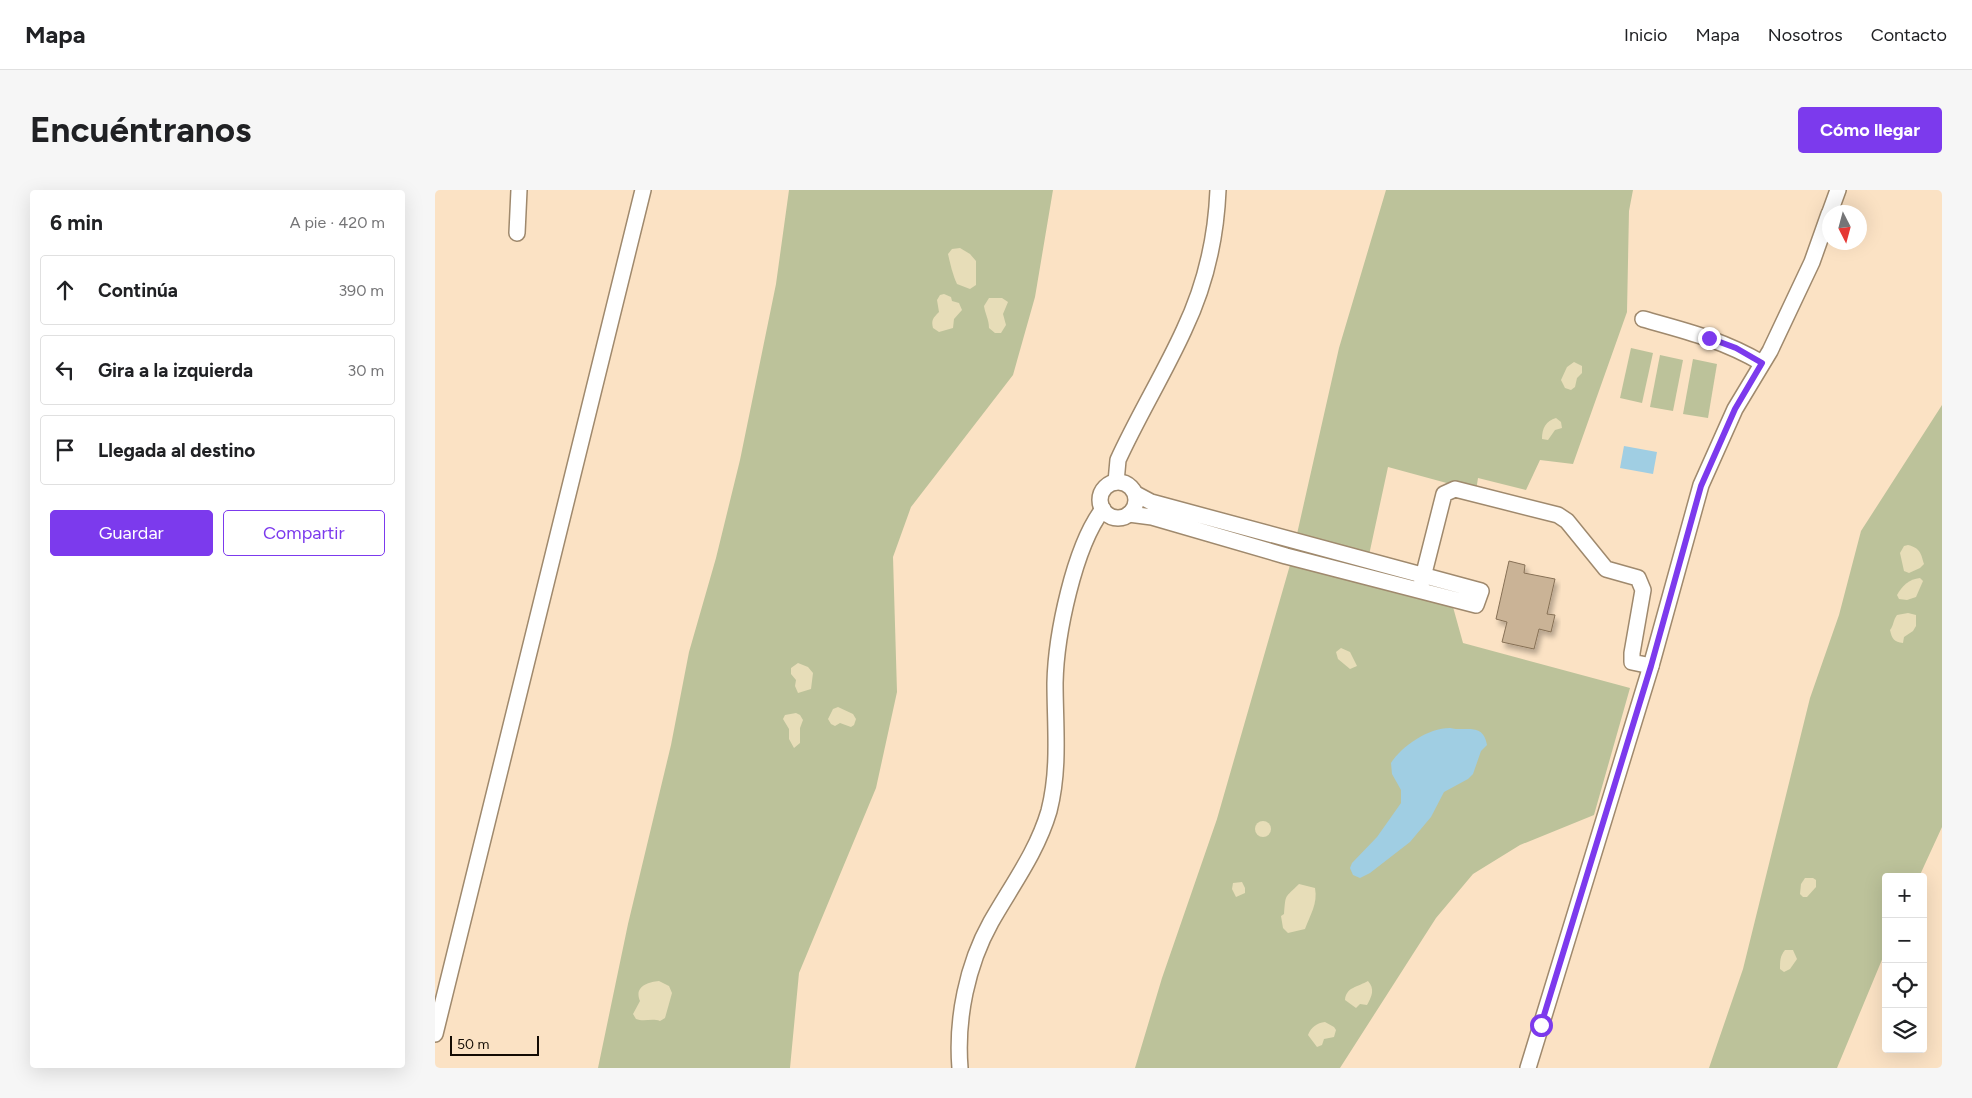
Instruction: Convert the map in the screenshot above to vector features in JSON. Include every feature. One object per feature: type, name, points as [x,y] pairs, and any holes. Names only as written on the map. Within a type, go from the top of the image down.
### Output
[{"type":"street","points":[[517,233],[519,190]]},
{"type":"street","points":[[435,1034],[643,190]]},
{"type":"street","points":[[1117,482],[1118,460],[1184,329],[1197,298],[1214,236],[1218,190]]},
{"type":"street","points":[[1833,205],[1839,190]]},
{"type":"street","points":[[1528,1068],[1651,666],[1701,486],[1735,409],[1770,351],[1812,262],[1822,235]]},
{"type":"street","points":[[1643,319],[1696,333],[1736,348],[1762,363]]},
{"type":"street","points":[[1117,482],[1130,486],[1136,494],[1151,502],[1291,540],[1421,583],[1287,556],[1152,517],[1129,514],[1115,518],[1103,509],[1100,499],[1101,494],[1107,485],[1117,482]]},
{"type":"street","points":[[1421,583],[1444,494],[1455,489],[1559,515],[1567,521],[1606,569],[1638,578],[1643,590],[1632,662],[1651,666]]},
{"type":"street","points":[[1129,514],[1136,503],[1136,494]]},
{"type":"street","points":[[960,1068],[961,1017],[971,969],[977,951],[991,921],[1033,852],[1049,810],[1057,762],[1055,679],[1061,635],[1070,591],[1081,553],[1091,526],[1103,509]]},
{"type":"street","points":[[1287,556],[1291,540]]},
{"type":"green space","points":[[789,190],[1053,190],[1035,297],[1013,375],[911,507],[893,557],[897,692],[876,788],[799,973],[790,1068],[598,1068],[628,924],[671,745],[689,652],[716,558],[740,460],[776,284]]},
{"type":"green space","points":[[1386,190],[1633,190],[1629,211],[1627,312],[1573,464],[1540,460],[1526,490],[1478,478],[1476,491],[1388,467],[1363,583],[1453,607],[1463,643],[1630,688],[1594,815],[1520,845],[1473,874],[1436,918],[1340,1068],[1135,1068],[1162,978],[1217,819],[1290,565],[1339,348]]},
{"type":"green space","points":[[1631,348],[1653,353],[1642,403],[1620,398]]},
{"type":"green space","points":[[1660,355],[1683,360],[1673,411],[1650,407]]},
{"type":"green space","points":[[1693,359],[1717,364],[1708,418],[1683,414]]},
{"type":"green space","points":[[1942,405],[1942,827],[1921,873],[1882,873],[1882,960],[1837,1068],[1709,1068],[1743,969],[1810,698],[1839,615],[1861,531]]},
{"type":"sand","points":[[960,248],[970,254],[976,261],[976,285],[970,289],[957,284],[948,254],[952,249]]},
{"type":"sand","points":[[944,294],[951,297],[952,301],[959,303],[962,310],[954,319],[953,328],[939,332],[933,328],[932,321],[939,312],[937,300],[940,295]]},
{"type":"sand","points":[[989,298],[1002,298],[1008,302],[1003,314],[1006,325],[1001,333],[995,333],[989,328],[984,306]]},
{"type":"sand","points":[[1574,362],[1582,366],[1582,373],[1577,378],[1575,387],[1571,390],[1565,388],[1561,380],[1567,367]]},
{"type":"sand","points":[[1556,418],[1561,422],[1562,428],[1555,430],[1548,440],[1542,439],[1545,426]]},
{"type":"sand","points":[[1908,545],[1919,551],[1924,564],[1909,573],[1904,571],[1900,553],[1904,546]]},
{"type":"sand","points":[[1920,578],[1923,581],[1916,597],[1907,600],[1899,599],[1897,595],[1909,581]]},
{"type":"sand","points":[[1908,613],[1916,615],[1916,626],[1913,631],[1904,637],[1903,643],[1897,642],[1890,630],[1897,615]]},
{"type":"sand","points":[[1341,648],[1350,652],[1357,666],[1350,669],[1338,659],[1336,652]]},
{"type":"sand","points":[[798,663],[808,667],[813,673],[811,689],[798,693],[795,686],[796,680],[791,674],[791,668]]},
{"type":"sand","points":[[838,707],[853,714],[856,719],[854,725],[851,727],[840,723],[835,726],[831,724],[828,719],[833,709]]},
{"type":"sand","points":[[796,713],[803,720],[800,728],[800,743],[794,748],[789,739],[789,729],[783,719],[785,715]]},
{"type":"sand","points":[[1263,821],[1269,823],[1271,829],[1269,835],[1263,837],[1257,835],[1255,829],[1257,823]]},
{"type":"sand","points":[[1805,878],[1816,880],[1816,887],[1807,897],[1803,897],[1800,894],[1801,884]]},
{"type":"sand","points":[[1242,882],[1245,893],[1236,897],[1232,889],[1233,883]]},
{"type":"sand","points":[[1299,884],[1315,888],[1314,904],[1305,929],[1288,933],[1283,928],[1281,916],[1284,914],[1288,895]]},
{"type":"sand","points":[[1785,950],[1793,950],[1797,959],[1790,969],[1784,972],[1780,969],[1780,964]]},
{"type":"sand","points":[[659,981],[669,986],[672,993],[665,1018],[660,1021],[636,1019],[633,1014],[640,1001],[640,989],[646,984]]},
{"type":"sand","points":[[1368,981],[1372,993],[1367,1005],[1360,1004],[1356,1008],[1345,1000],[1350,990]]},
{"type":"sand","points":[[1325,1022],[1336,1030],[1334,1037],[1324,1039],[1322,1045],[1317,1047],[1308,1035],[1315,1026]]},
{"type":"water","points":[[1624,446],[1657,452],[1653,474],[1620,468]]},
{"type":"water","points":[[1450,728],[1473,729],[1482,733],[1485,738],[1487,745],[1481,751],[1473,774],[1468,779],[1444,792],[1431,817],[1410,842],[1370,873],[1360,878],[1353,875],[1350,868],[1352,863],[1377,837],[1401,803],[1401,790],[1392,774],[1391,763],[1402,750],[1416,739],[1433,731]]},
{"type":"building","points":[[1509,561],[1525,565],[1524,573],[1555,579],[1547,614],[1555,615],[1551,632],[1539,629],[1534,649],[1502,642],[1507,622],[1496,619]]},
{"type":"route","points":[[1541,1025],[1651,666],[1701,486],[1735,409],[1762,363],[1736,348],[1709,338]]}]
